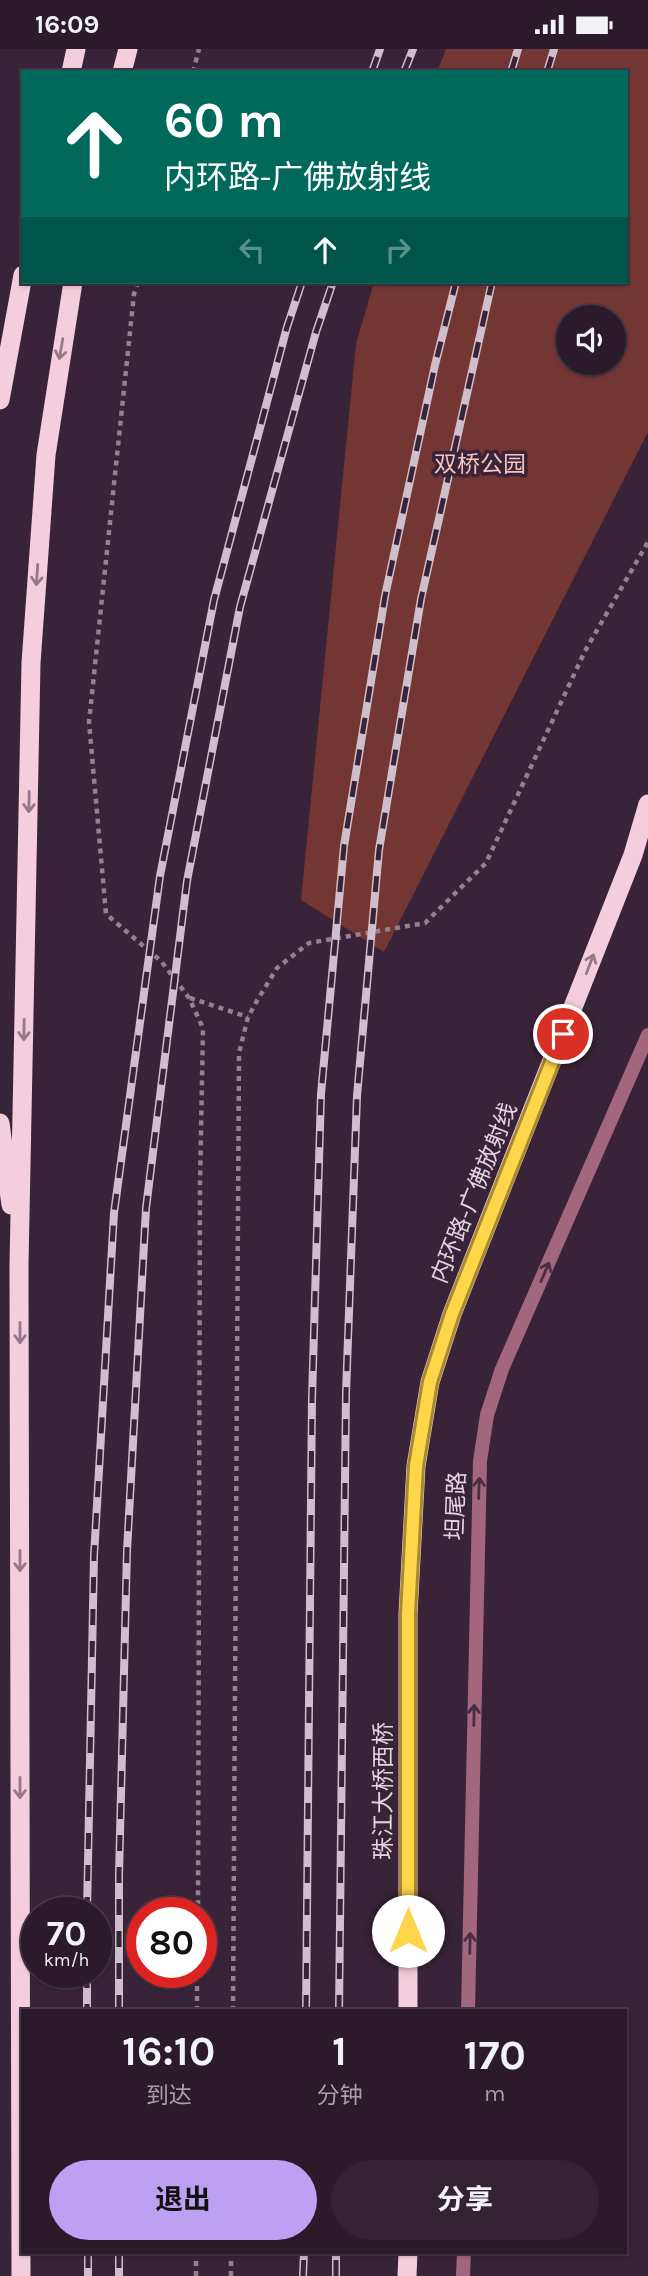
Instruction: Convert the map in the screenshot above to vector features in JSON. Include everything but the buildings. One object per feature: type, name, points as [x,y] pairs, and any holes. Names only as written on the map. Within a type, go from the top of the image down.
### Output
[{"type":"highway","points":[[71,70],[76,49]]},
{"type":"highway","points":[[123,70],[128,49]]},
{"type":"highway","points":[[0,400],[21,284]]},
{"type":"highway","points":[[21,2009],[19,1265],[31,663],[46,455],[73,284]]},
{"type":"highway","name":"内环路-广佛放射线","points":[[408,1614],[416,1466],[430,1382],[452,1314],[633,855],[648,804]]},
{"type":"highway","points":[[633,855],[648,827]]},
{"type":"highway","points":[[0,1123],[19,1265]]},
{"type":"highway","name":"珠江大桥西桥","points":[[408,1614],[408,2009]]},
{"type":"highway","points":[[22,2254],[22,2276]]},
{"type":"highway","points":[[407,2276],[408,2254]]},
{"type":"street","name":"坦尾路","points":[[468,2009],[480,1461],[487,1415],[502,1369],[648,1035]]},
{"type":"street","points":[[463,2276],[464,2254]]},
{"type":"path","points":[[194,70],[200,49]]},
{"type":"path","points":[[137,284],[134,294],[89,722],[106,915],[161,961],[189,997],[203,1028],[200,1184],[198,1897]]},
{"type":"path","points":[[233,2009],[237,1183],[239,1053],[248,1017],[278,968],[309,943],[425,923],[486,863],[585,651],[648,542]]},
{"type":"path","points":[[189,997],[248,1017]]},
{"type":"path","points":[[197,1988],[197,2009]]},
{"type":"path","points":[[196,2254],[196,2276]]},
{"type":"path","points":[[231,2254],[231,2276]]},
{"type":"green space","name":"双桥公园","points":[[446,49],[648,49],[648,432],[384,952],[301,900],[356,344],[373,284],[628,284],[628,70],[438,70]]},
{"type":"railway","points":[[373,70],[380,49]]},
{"type":"railway","points":[[405,70],[413,49]]},
{"type":"railway","points":[[512,70],[518,49]]},
{"type":"railway","points":[[548,70],[554,49]]},
{"type":"railway","points":[[87,1897],[94,1556],[114,1213],[160,876],[214,600],[287,327],[301,284]]},
{"type":"railway","points":[[119,2009],[119,1875],[127,1551],[146,1208],[187,881],[240,607],[316,332],[332,284]]},
{"type":"railway","points":[[306,2009],[312,1399],[321,1094],[344,846],[385,596],[435,365],[455,284]]},
{"type":"railway","points":[[339,2009],[346,1393],[357,1096],[379,850],[421,599],[492,284]]},
{"type":"railway","points":[[87,1988],[87,2009]]},
{"type":"railway","points":[[88,2254],[88,2276]]},
{"type":"railway","points":[[119,2254],[119,2276]]},
{"type":"railway","points":[[303,2276],[304,2254]]},
{"type":"railway","points":[[336,2254],[336,2276]]},
{"type":"route","points":[[408,1931],[408,1614],[416,1466],[430,1382],[452,1314],[563,1034]]}]
